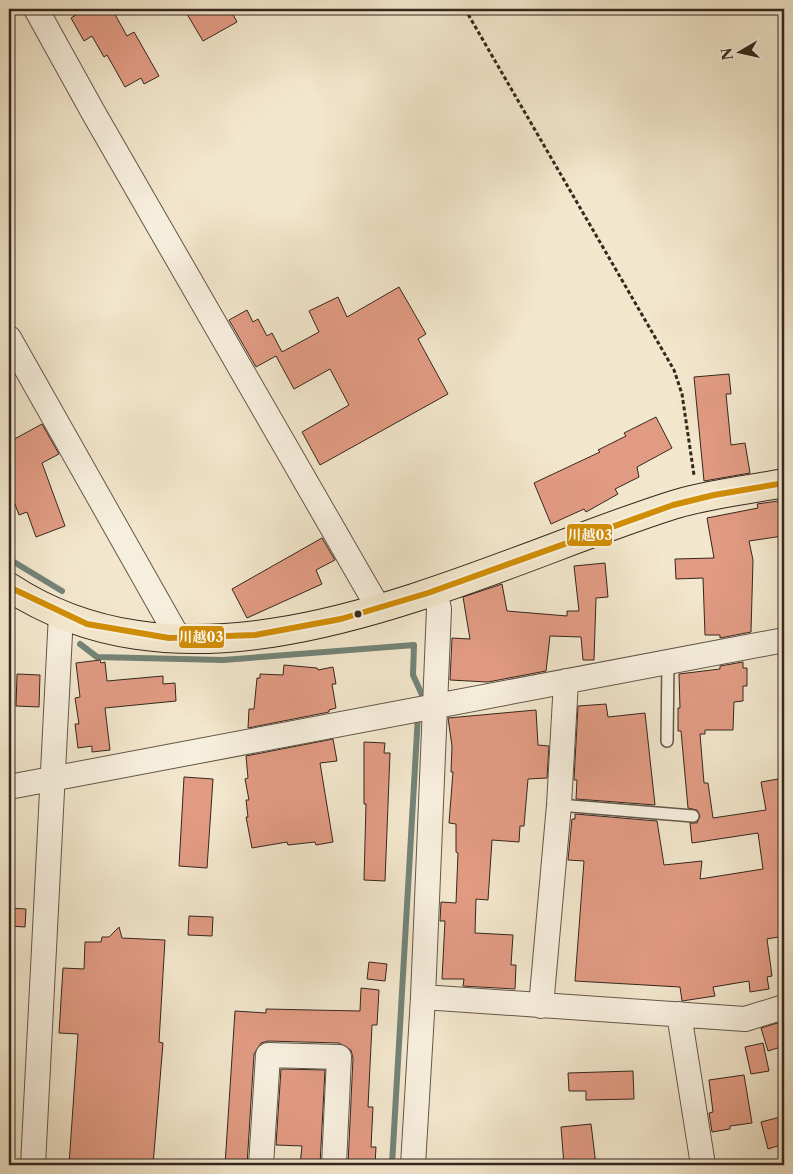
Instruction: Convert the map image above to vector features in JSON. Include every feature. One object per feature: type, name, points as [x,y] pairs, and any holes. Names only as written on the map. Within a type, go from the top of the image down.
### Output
[{"type":"main road","points":[[9,587],[24,597],[61,614],[108,630],[147,637],[179,639],[279,633],[379,609],[435,591],[674,505],[784,482]]},
{"type":"street","points":[[36,9],[93,112],[379,609]]},
{"type":"street","points":[[9,338],[179,639]]},
{"type":"street","points":[[413,1165],[423,998],[439,609],[435,591]]},
{"type":"street","points":[[33,1165],[61,614]]},
{"type":"street","points":[[9,787],[784,640]]},
{"type":"street","points":[[541,1006],[559,806],[566,681]]},
{"type":"street","points":[[423,998],[745,1019],[784,1007]]},
{"type":"street","points":[[679,1014],[703,1165]]},
{"type":"street","points":[[261,1165],[268,1055],[339,1057],[334,1165]]},
{"type":"lane","points":[[667,741],[668,661]]},
{"type":"lane","points":[[559,806],[693,816]]},
{"type":"path","points":[[465,9],[674,370],[682,394],[697,500]]},
{"type":"building","points":[[86,9],[112,9],[127,36],[134,32],[159,76],[144,84],[141,78],[125,87],[107,55],[104,57],[92,36],[84,41],[71,18]]},
{"type":"building","points":[[184,9],[230,9],[237,22],[203,41]]},
{"type":"building","points":[[399,287],[426,334],[418,339],[448,394],[320,465],[302,432],[349,405],[330,369],[294,389],[276,356],[256,367],[229,320],[247,310],[253,322],[258,319],[267,336],[272,333],[282,352],[319,332],[309,311],[338,297],[347,317]]},
{"type":"building","points":[[729,374],[731,394],[726,394],[731,445],[745,443],[750,473],[704,481],[694,377]]},
{"type":"building","points":[[656,417],[672,448],[637,467],[639,477],[615,489],[618,494],[586,512],[584,509],[551,524],[534,483],[600,452],[598,450],[626,436],[624,433]]},
{"type":"building","points":[[42,424],[59,454],[42,463],[65,526],[36,537],[27,512],[19,515],[9,488],[9,442]]},
{"type":"building","points":[[778,501],[783,536],[749,541],[753,560],[751,632],[720,638],[720,635],[705,635],[703,578],[676,579],[675,559],[714,558],[707,518],[758,508],[757,504]]},
{"type":"building","points":[[322,538],[335,560],[316,570],[322,584],[247,618],[232,589]]},
{"type":"building","points":[[605,563],[608,597],[596,598],[594,660],[583,660],[581,637],[550,636],[546,671],[488,682],[450,680],[452,638],[470,639],[463,597],[502,584],[507,611],[567,616],[567,611],[579,611],[574,566]]},
{"type":"building","points":[[100,660],[101,663],[105,662],[107,681],[163,676],[163,684],[175,683],[176,701],[105,708],[110,750],[92,752],[92,746],[78,748],[75,724],[79,724],[75,698],[80,697],[76,663]]},
{"type":"building","points":[[743,662],[743,668],[747,668],[747,686],[743,686],[743,701],[734,702],[733,730],[705,730],[705,734],[700,734],[704,783],[708,783],[713,818],[766,810],[761,782],[784,778],[784,936],[767,939],[772,976],[767,977],[769,989],[750,992],[749,981],[713,987],[715,996],[682,1001],[680,987],[575,981],[584,861],[568,860],[572,819],[575,819],[575,814],[657,821],[664,865],[702,861],[700,879],[763,869],[758,833],[692,843],[690,823],[697,823],[700,816],[697,810],[688,808],[681,731],[678,731],[678,708],[680,708],[679,674],[720,669],[720,666]]},
{"type":"building","points":[[284,665],[317,668],[318,670],[333,667],[336,684],[332,684],[336,708],[329,710],[329,712],[248,728],[249,709],[254,709],[257,678],[260,678],[260,674],[283,675]]},
{"type":"building","points":[[17,674],[40,675],[39,707],[16,706]]},
{"type":"building","points":[[606,704],[608,717],[645,713],[655,805],[576,799],[577,780],[574,780],[578,706]]},
{"type":"building","points":[[536,710],[538,745],[549,746],[547,778],[528,779],[524,826],[520,826],[519,842],[492,840],[488,900],[476,899],[475,933],[513,935],[511,965],[516,965],[515,989],[463,986],[464,979],[442,979],[445,921],[440,921],[441,902],[456,903],[458,853],[456,852],[456,824],[449,823],[453,772],[451,772],[452,746],[448,718]]},
{"type":"building","points":[[333,739],[337,761],[320,763],[333,842],[316,845],[315,842],[288,845],[287,842],[252,848],[246,817],[248,817],[246,800],[249,800],[245,779],[248,778],[246,756]]},
{"type":"building","points":[[364,742],[385,743],[384,753],[390,753],[385,881],[364,880],[366,804],[364,804]]},
{"type":"building","points":[[184,777],[213,779],[207,868],[179,866]]},
{"type":"building","points":[[9,908],[26,909],[25,927],[9,926]]},
{"type":"building","points":[[189,916],[213,917],[212,936],[188,935]]},
{"type":"building","points":[[119,927],[122,938],[165,940],[159,1042],[163,1043],[153,1165],[69,1165],[78,1034],[59,1033],[63,968],[84,969],[85,942],[101,942],[102,937],[109,937]]},
{"type":"building","points":[[369,962],[387,964],[385,981],[367,979]]},
{"type":"building","points":[[361,988],[379,990],[377,1025],[372,1025],[368,1107],[373,1107],[371,1147],[376,1147],[375,1165],[348,1165],[353,1058],[351,1050],[339,1043],[268,1041],[261,1043],[254,1054],[247,1165],[225,1165],[235,1011],[266,1013],[266,1009],[360,1011]]},
{"type":"building","points":[[784,1021],[784,1046],[768,1051],[761,1028]]},
{"type":"building","points":[[763,1043],[769,1071],[751,1074],[745,1047]]},
{"type":"building","points":[[281,1069],[325,1070],[320,1165],[300,1165],[302,1146],[276,1145]]},
{"type":"building","points":[[633,1071],[634,1099],[586,1100],[586,1091],[569,1091],[568,1073]]},
{"type":"building","points":[[744,1075],[752,1123],[730,1126],[730,1129],[712,1132],[709,1113],[713,1112],[709,1080]]},
{"type":"building","points":[[784,1116],[784,1144],[768,1149],[761,1122]]},
{"type":"building","points":[[591,1124],[596,1165],[564,1165],[561,1127]]},
{"type":"waterway","points":[[9,559],[62,591]]},
{"type":"waterway","points":[[80,644],[97,657],[223,660],[414,645],[413,675],[423,697],[421,703]]},
{"type":"waterway","points":[[392,1165],[418,715]]},
{"type":"transit line","name":"川越03","points":[[9,587],[87,624],[169,638],[255,635],[341,619],[428,593],[673,505],[714,495],[784,483]]}]
